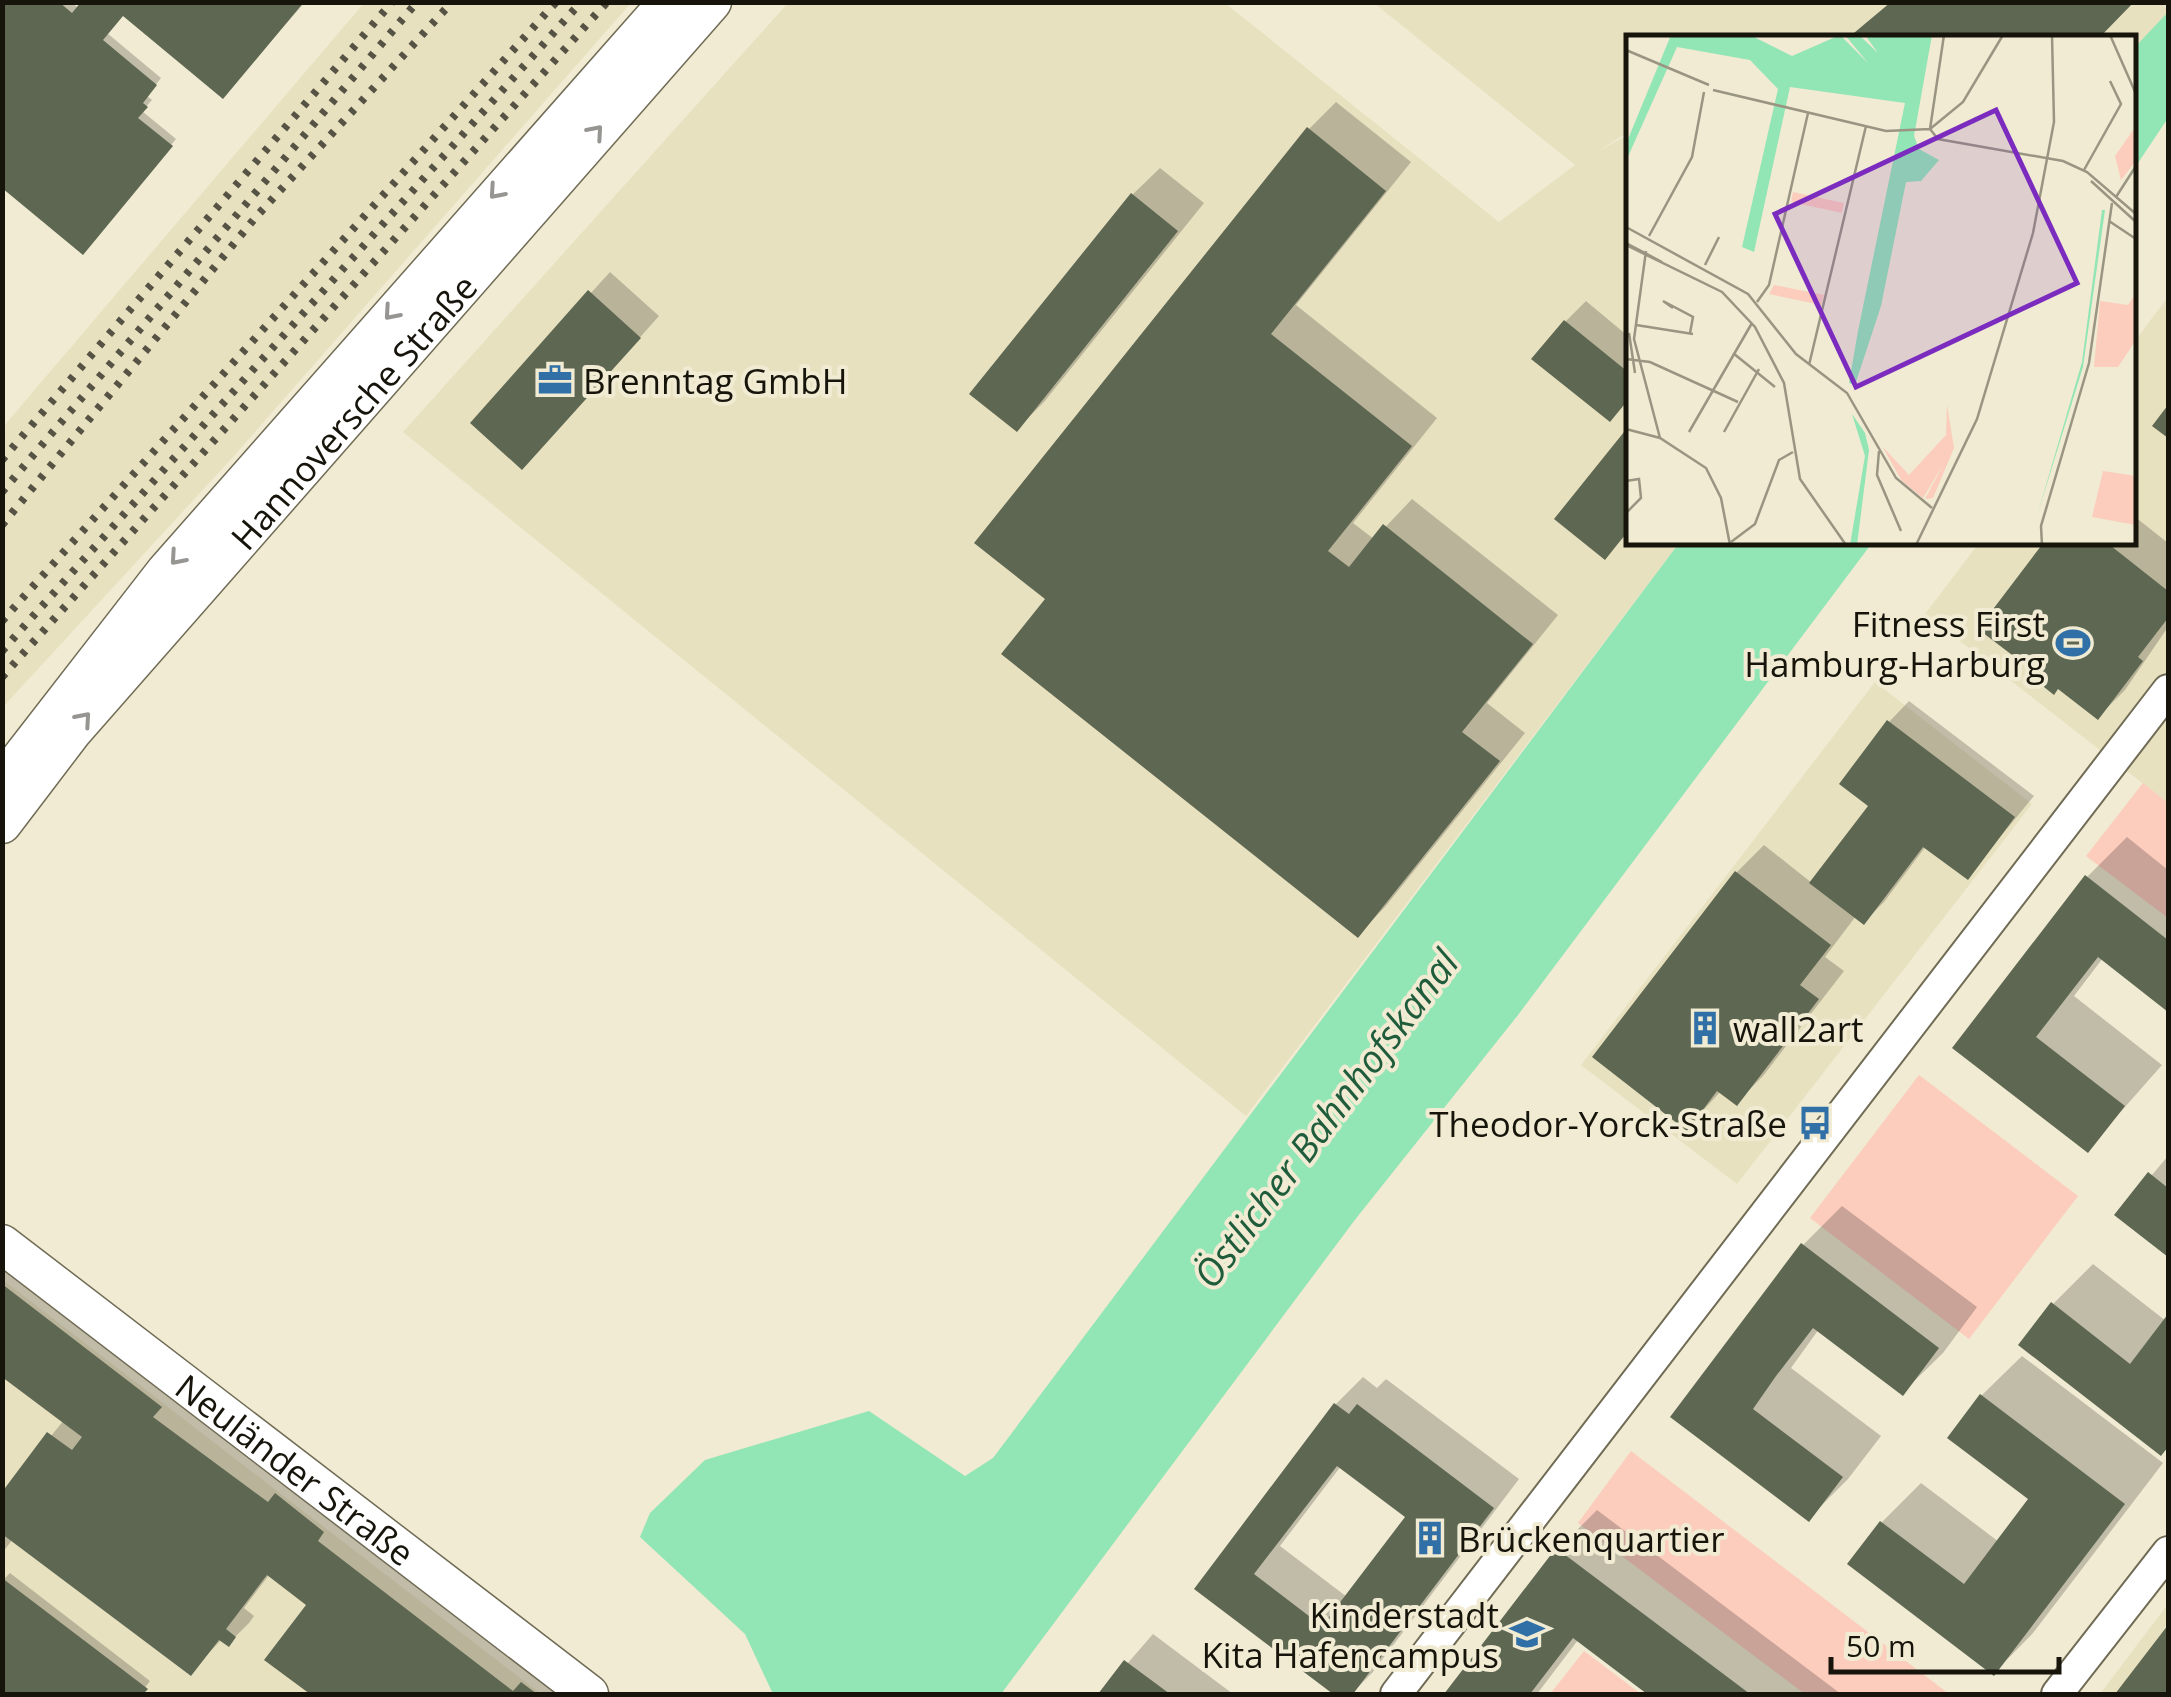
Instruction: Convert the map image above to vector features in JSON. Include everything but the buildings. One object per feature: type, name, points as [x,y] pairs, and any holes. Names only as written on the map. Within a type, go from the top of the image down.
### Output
[{"type":"main road","name":"Hannoversche Straße","points":[[2,782],[166,571],[668,2]]},
{"type":"main road","name":"Hannoversche Straße","points":[[2,824],[72,732],[712,2]]},
{"type":"main road","name":"Neuländer Straße","points":[[2,1244],[589,1694]]},
{"type":"street","points":[[1396,1694],[2168,690]]},
{"type":"street","points":[[2057,1694],[2168,1552]]},
{"type":"shaded area","points":[[2162,2],[2168,12],[2136,46],[2136,35],[1626,35],[1626,133],[1600,150],[1626,136],[1626,545],[1677,545],[1246,1116],[403,432],[788,3],[1225,3],[1499,222],[1575,165],[1374,3]]},
{"type":"shaded area","points":[[364,3],[631,3],[233,457],[3,707],[3,427]]},
{"type":"shaded area","points":[[2168,297],[2168,803],[1925,614],[1977,545],[2136,545],[2136,339]]},
{"type":"shaded area","points":[[1875,682],[2032,804],[1737,1184],[1581,1065]]},
{"type":"shaded area","points":[[2143,783],[2168,803],[2168,918],[2086,856]]},
{"type":"shaded area","points":[[1919,1075],[2078,1196],[1969,1339],[1810,1218]]},
{"type":"shaded area","points":[[3,1280],[541,1694],[3,1694]]},
{"type":"shaded area","points":[[1631,1451],[1949,1694],[1805,1694],[1578,1523]]},
{"type":"shaded area","points":[[2168,1604],[2168,1694],[2100,1694]]},
{"type":"shaded area","points":[[1584,1651],[1641,1694],[1551,1693]]},
{"type":"water","points":[[2168,12],[2168,118],[2136,166],[2136,46]]},
{"type":"water","name":"Östlicher Bahnhofskanal","points":[[1678,545],[1870,545],[1518,1015],[1354,1221],[1001,1694],[773,1694],[745,1634],[640,1537],[650,1513],[705,1460],[869,1411],[965,1476],[993,1458]]},
{"type":"railway","points":[[2,460],[392,2]]},
{"type":"railway","points":[[2,492],[417,2]]},
{"type":"railway","points":[[2,525],[255,218],[452,2]]},
{"type":"railway","points":[[2,621],[556,2]]},
{"type":"railway","points":[[2,651],[581,2]]},
{"type":"railway","points":[[2,677],[607,2]]},
{"type":"place","name":"Brenntag GmbH","points":[[555,380]]},
{"type":"place","name":"Fitness First Hamburg-Harburg","points":[[2073,643]]},
{"type":"place","name":"wall2art","points":[[1705,1028]]},
{"type":"place","name":"Theodor-Yorck-Straße","points":[[1815,1123]]},
{"type":"place","name":"Brückenquartier","points":[[1430,1538]]},
{"type":"place","name":"Kinderstadt Kita Hafencampus","points":[[1527,1634]]}]
